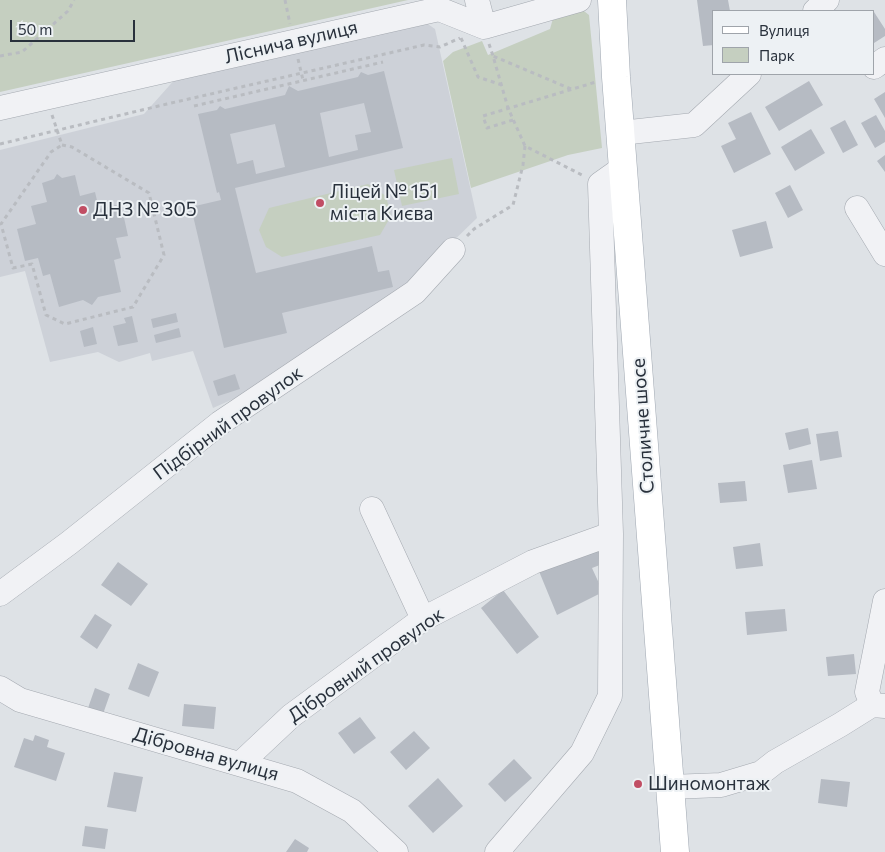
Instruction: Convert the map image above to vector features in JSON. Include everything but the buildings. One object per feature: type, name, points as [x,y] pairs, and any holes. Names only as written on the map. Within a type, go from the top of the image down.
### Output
[{"type":"main road","name":"Столичне шосе","points":[[612,0],[616,77],[675,852]]},
{"type":"street","points":[[477,0],[484,27],[579,0]]},
{"type":"street","points":[[816,10],[827,0]]},
{"type":"street","name":"Ліснича вулиця","points":[[0,108],[439,9],[484,27]]},
{"type":"street","points":[[621,133],[694,125],[748,75]]},
{"type":"street","points":[[497,852],[582,752],[610,696],[611,534],[600,184],[624,167]]},
{"type":"street","points":[[857,208],[885,254]]},
{"type":"street","name":"Підбірний провулок","points":[[0,594],[69,543],[220,423],[415,292],[452,250]]},
{"type":"street","points":[[372,509],[423,619]]},
{"type":"street","name":"Дібровний провулок","points":[[241,764],[291,716],[423,619],[533,562],[611,534]]},
{"type":"street","points":[[670,787],[721,785],[761,773],[775,762],[879,705],[867,692],[885,601]]},
{"type":"street","name":"Дібровна вулиця","points":[[0,688],[20,700],[297,781],[352,811],[396,852]]},
{"type":"path","points":[[0,56],[22,52],[68,11],[74,0]]},
{"type":"path","points":[[460,38],[478,78],[502,85]]},
{"type":"path","points":[[0,144],[424,45],[440,47]]},
{"type":"path","points":[[452,250],[474,229],[513,206],[523,165],[525,146],[508,108],[493,56],[571,88]]},
{"type":"path","points":[[358,60],[359,67]]},
{"type":"path","points":[[194,106],[383,62]]},
{"type":"path","points":[[514,120],[487,128],[483,116],[571,88],[616,77]]},
{"type":"path","points":[[216,93],[218,100]]},
{"type":"path","points":[[47,98],[62,144],[149,193],[164,256],[132,307],[65,324],[46,315],[32,264],[13,268],[1,224],[51,152],[62,144]]},
{"type":"path","points":[[525,146],[600,184]]},
{"type":"shaded area","name":"Ліцей № 151 міста Києва","points":[[422,20],[435,29],[477,218],[405,288],[258,388],[213,408],[193,351],[152,361],[150,353],[119,362],[98,352],[50,362],[25,271],[0,277],[0,150],[144,114],[177,77]]},
{"type":"green space","points":[[0,0],[408,0],[0,92]]},
{"type":"green space","points":[[580,8],[589,15],[602,148],[568,155],[471,188],[443,61],[453,52],[482,41],[488,55],[550,29],[554,15]]},
{"type":"green space","points":[[452,158],[459,194],[402,206],[394,170]]},
{"type":"green space","points":[[368,184],[386,196],[391,216],[380,235],[282,257],[266,247],[259,230],[269,208]]},
{"type":"place","name":"Ліцей № 151 міста Києва","points":[[320,203]]},
{"type":"place","name":"ДНЗ № 305","points":[[83,210]]},
{"type":"place","name":"Шиномонтаж","points":[[638,784]]}]
